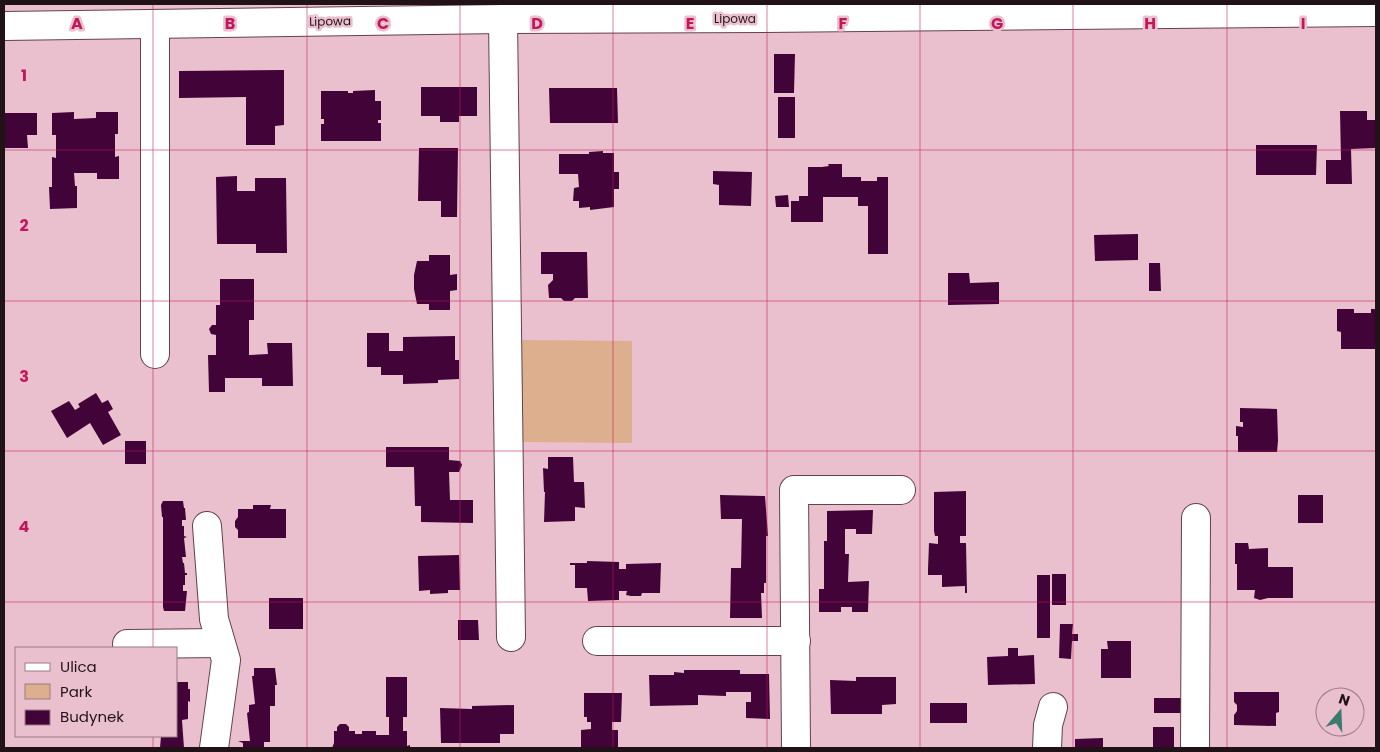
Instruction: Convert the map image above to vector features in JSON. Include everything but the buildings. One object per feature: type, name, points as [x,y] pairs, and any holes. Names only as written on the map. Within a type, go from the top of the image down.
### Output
[{"type":"street","name":"Lipowa","points":[[4,26],[168,17],[419,12],[503,19],[764,18],[1137,9],[1376,12]]},
{"type":"street","points":[[155,354],[168,17]]},
{"type":"street","points":[[503,19],[511,637]]},
{"type":"street","points":[[796,748],[794,490],[901,490]]},
{"type":"street","points":[[1195,748],[1196,518]]},
{"type":"street","points":[[206,526],[214,619],[226,660],[214,748]]},
{"type":"street","points":[[596,641],[796,641]]},
{"type":"street","points":[[127,644],[220,643]]},
{"type":"street","points":[[1047,748],[1048,725],[1053,707]]},
{"type":"green space","points":[[520,340],[632,341],[632,443],[520,442]]}]
